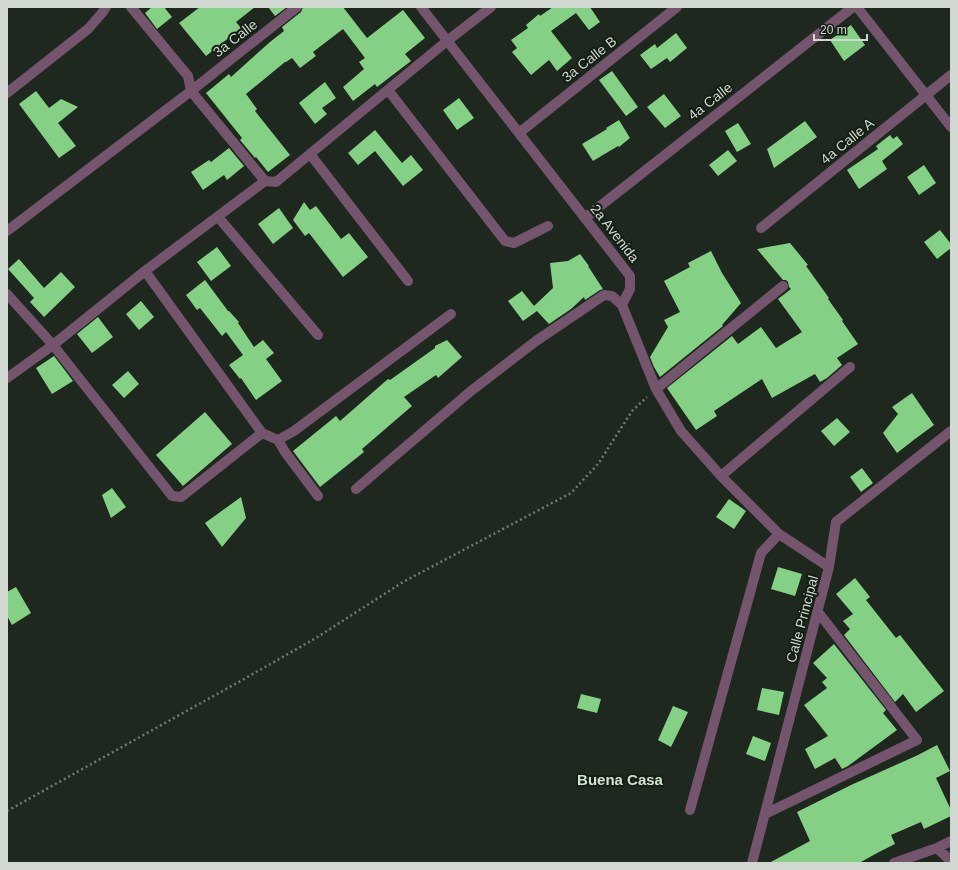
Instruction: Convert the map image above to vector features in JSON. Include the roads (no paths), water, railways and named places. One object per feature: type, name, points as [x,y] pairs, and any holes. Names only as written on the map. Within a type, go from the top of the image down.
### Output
[{"type":"street","points":[[7,93],[88,29],[106,7]]},
{"type":"street","points":[[131,7],[188,76],[191,91],[266,181]]},
{"type":"street","name":"3a Calle","points":[[7,231],[191,91],[297,7]]},
{"type":"street","name":"2a Avenida","points":[[421,7],[630,276],[630,290],[622,305]]},
{"type":"street","points":[[7,378],[53,345],[145,270],[266,181],[276,182],[447,41],[491,7]]},
{"type":"street","name":"3a Calle B","points":[[519,133],[677,7]]},
{"type":"street","name":"4a Calle","points":[[585,218],[853,7]]},
{"type":"street","points":[[857,7],[951,126]]},
{"type":"street","name":"4a Calle A","points":[[761,228],[951,75]]},
{"type":"street","points":[[388,90],[505,241],[514,243],[548,226]]},
{"type":"street","points":[[310,154],[408,281]]},
{"type":"street","points":[[218,217],[318,335]]},
{"type":"street","points":[[145,270],[262,433],[278,440],[285,452],[318,496]]},
{"type":"street","points":[[656,389],[783,286]]},
{"type":"street","points":[[7,294],[53,345],[172,496],[181,497],[262,433]]},
{"type":"street","points":[[356,489],[470,391],[536,341],[604,295],[612,296],[622,305],[656,389],[681,431],[721,476],[779,534],[829,567]]},
{"type":"street","points":[[278,440],[294,431],[451,314]]},
{"type":"street","points":[[721,476],[850,366]]},
{"type":"street","name":"Calle Principal","points":[[752,863],[818,612],[829,567],[836,522],[951,431]]},
{"type":"street","points":[[690,810],[761,552],[779,534]]},
{"type":"street","points":[[765,814],[917,740],[818,612]]},
{"type":"street","points":[[894,863],[937,848],[951,841]]},
{"type":"street","points":[[937,848],[951,861]]},
{"type":"district","name":"Buena Casa","points":[[620,779]]}]
